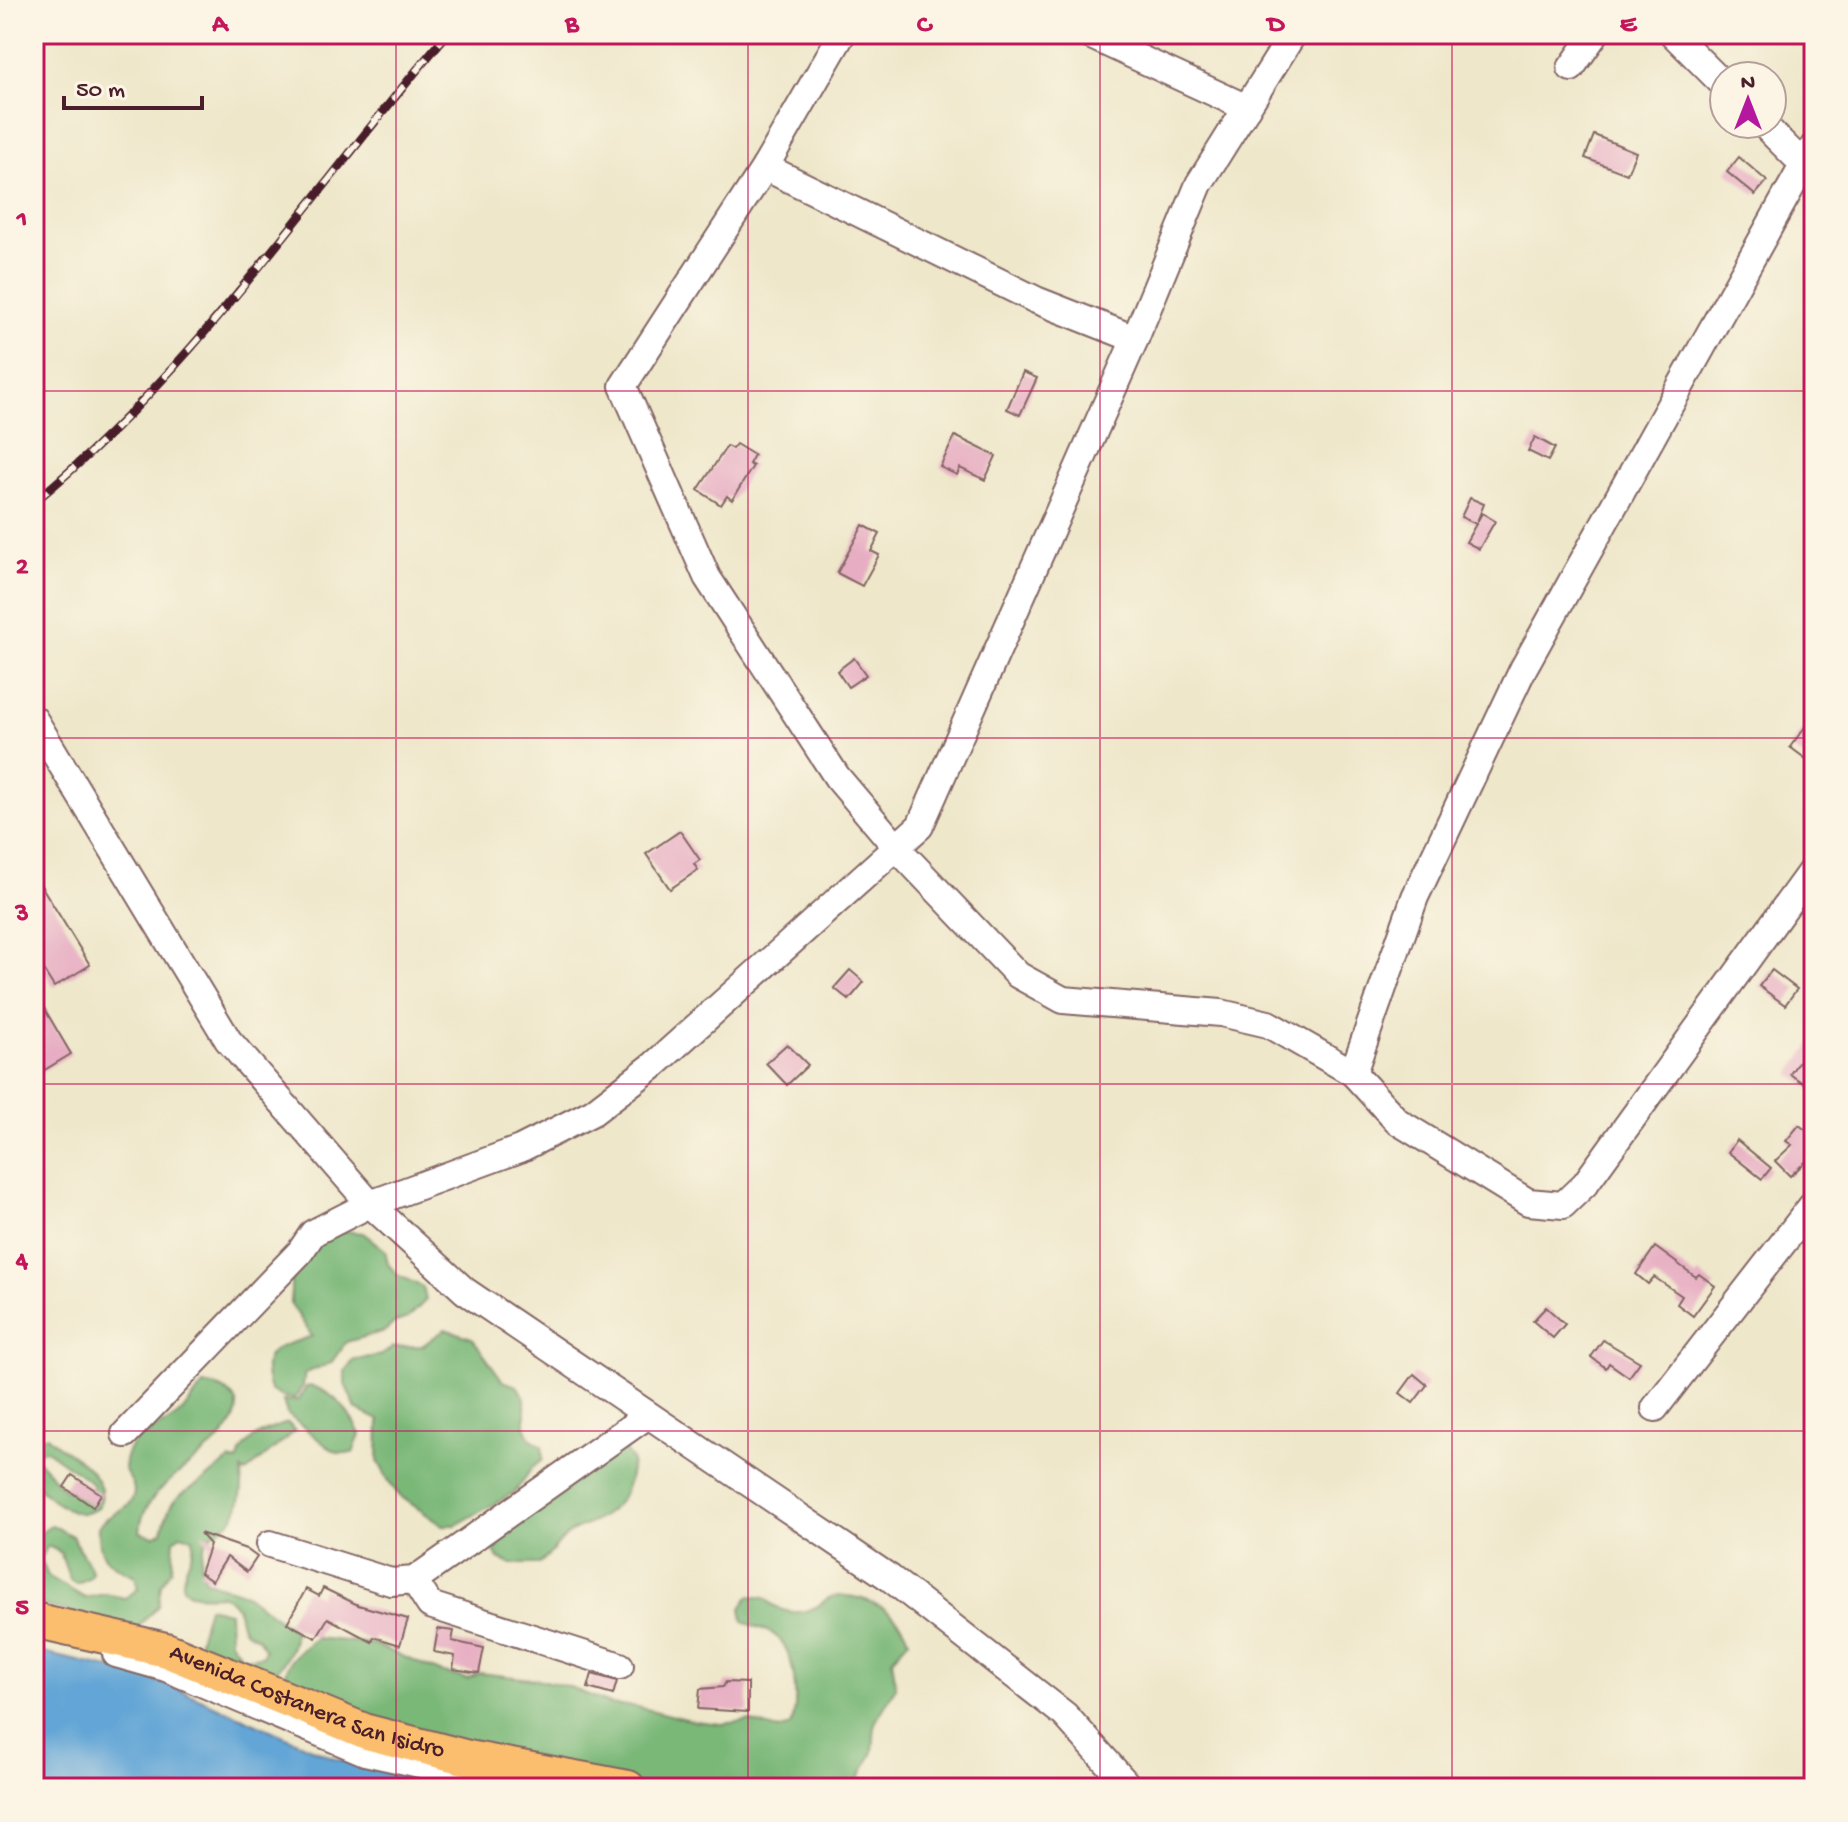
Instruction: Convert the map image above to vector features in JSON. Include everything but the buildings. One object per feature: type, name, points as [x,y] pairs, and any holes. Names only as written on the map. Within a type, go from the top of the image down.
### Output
[{"type":"main road","name":"Avenida Costanera San Isidro","points":[[34,1620],[166,1650],[367,1732],[468,1758],[628,1788]]},
{"type":"street","points":[[842,34],[765,167],[623,386],[707,577],[837,777],[897,848],[1018,975],[1063,1000],[1221,1013],[1268,1024],[1353,1073],[1397,1121],[1528,1202],[1563,1205],[1585,1184],[1814,867]]},
{"type":"street","points":[[1087,34],[1247,108]]},
{"type":"street","points":[[125,1434],[300,1252],[313,1233],[370,1204],[520,1149],[593,1112],[654,1065],[920,826],[1135,339],[1199,184],[1293,34]]},
{"type":"street","points":[[1571,68],[1595,34]]},
{"type":"street","points":[[1673,34],[1708,69]]},
{"type":"street","points":[[1353,1073],[1415,897],[1523,669],[1808,155],[1786,140]]},
{"type":"street","points":[[765,167],[1036,300],[1135,339]]},
{"type":"street","points":[[34,719],[228,1040],[370,1204],[465,1291],[890,1578],[1065,1715],[1130,1788]]},
{"type":"street","points":[[1655,1408],[1814,1203]]},
{"type":"street","points":[[270,1544],[391,1582],[414,1580],[648,1415]]},
{"type":"street","points":[[414,1580],[430,1605],[620,1666]]},
{"type":"street","points":[[34,1636],[166,1668],[365,1752],[529,1788]]},
{"type":"green space","points":[[335,1230],[363,1233],[385,1250],[388,1264],[397,1275],[423,1287],[426,1300],[408,1318],[395,1322],[385,1331],[346,1342],[331,1363],[305,1373],[303,1386],[295,1398],[282,1397],[270,1390],[266,1375],[269,1356],[282,1346],[312,1336],[291,1304],[291,1276],[312,1241]]},
{"type":"green space","points":[[445,1329],[472,1338],[503,1381],[517,1386],[525,1398],[525,1425],[530,1438],[542,1446],[543,1460],[532,1468],[515,1492],[456,1525],[442,1525],[400,1496],[391,1485],[378,1461],[379,1420],[356,1409],[345,1384],[345,1371],[354,1360],[382,1355],[393,1347],[422,1346]]},
{"type":"green space","points":[[203,1385],[222,1389],[234,1398],[237,1402],[234,1419],[224,1435],[156,1494],[145,1512],[140,1532],[154,1536],[162,1531],[176,1499],[230,1460],[237,1462],[245,1446],[257,1436],[288,1423],[295,1431],[245,1473],[242,1470],[242,1492],[237,1509],[232,1519],[207,1540],[201,1561],[206,1581],[246,1594],[294,1631],[293,1644],[286,1658],[267,1678],[201,1654],[199,1640],[208,1607],[229,1612],[230,1641],[243,1658],[262,1656],[265,1650],[258,1638],[244,1631],[231,1601],[219,1595],[195,1595],[183,1587],[193,1538],[180,1535],[174,1540],[172,1569],[161,1585],[158,1606],[137,1628],[34,1603],[36,1548],[44,1530],[52,1525],[72,1536],[92,1571],[90,1577],[76,1584],[70,1580],[60,1552],[48,1546],[40,1558],[48,1576],[85,1598],[105,1594],[125,1598],[138,1589],[135,1576],[112,1564],[102,1553],[98,1527],[132,1500],[133,1485],[124,1468],[126,1457],[135,1442],[179,1415]]},
{"type":"green space","points":[[312,1386],[335,1399],[351,1418],[360,1434],[353,1453],[339,1453],[328,1447],[287,1414],[283,1401],[299,1400],[306,1387]]},
{"type":"green space","points":[[34,1436],[47,1436],[94,1475],[101,1498],[91,1512],[82,1513],[64,1507],[34,1483],[34,1459],[70,1492],[81,1496],[92,1490],[92,1483],[46,1450],[34,1451]]},
{"type":"green space","points":[[618,1441],[632,1460],[629,1482],[621,1499],[608,1513],[568,1534],[539,1564],[511,1564],[498,1559],[486,1535]]},
{"type":"green space","points":[[749,1596],[765,1598],[782,1610],[795,1612],[809,1610],[832,1597],[856,1598],[889,1612],[905,1630],[909,1640],[892,1659],[896,1687],[875,1723],[873,1752],[854,1788],[627,1788],[284,1708],[286,1675],[291,1660],[316,1638],[373,1644],[440,1672],[467,1679],[479,1673],[541,1680],[570,1687],[609,1704],[638,1707],[694,1721],[721,1724],[749,1721],[778,1730],[791,1726],[793,1717],[795,1692],[792,1666],[777,1637],[743,1621],[741,1608]]},
{"type":"water","points":[[34,1651],[136,1674],[171,1686],[336,1759],[466,1788],[34,1788]]},
{"type":"railway","points":[[34,502],[148,395],[200,337],[447,34]]}]
